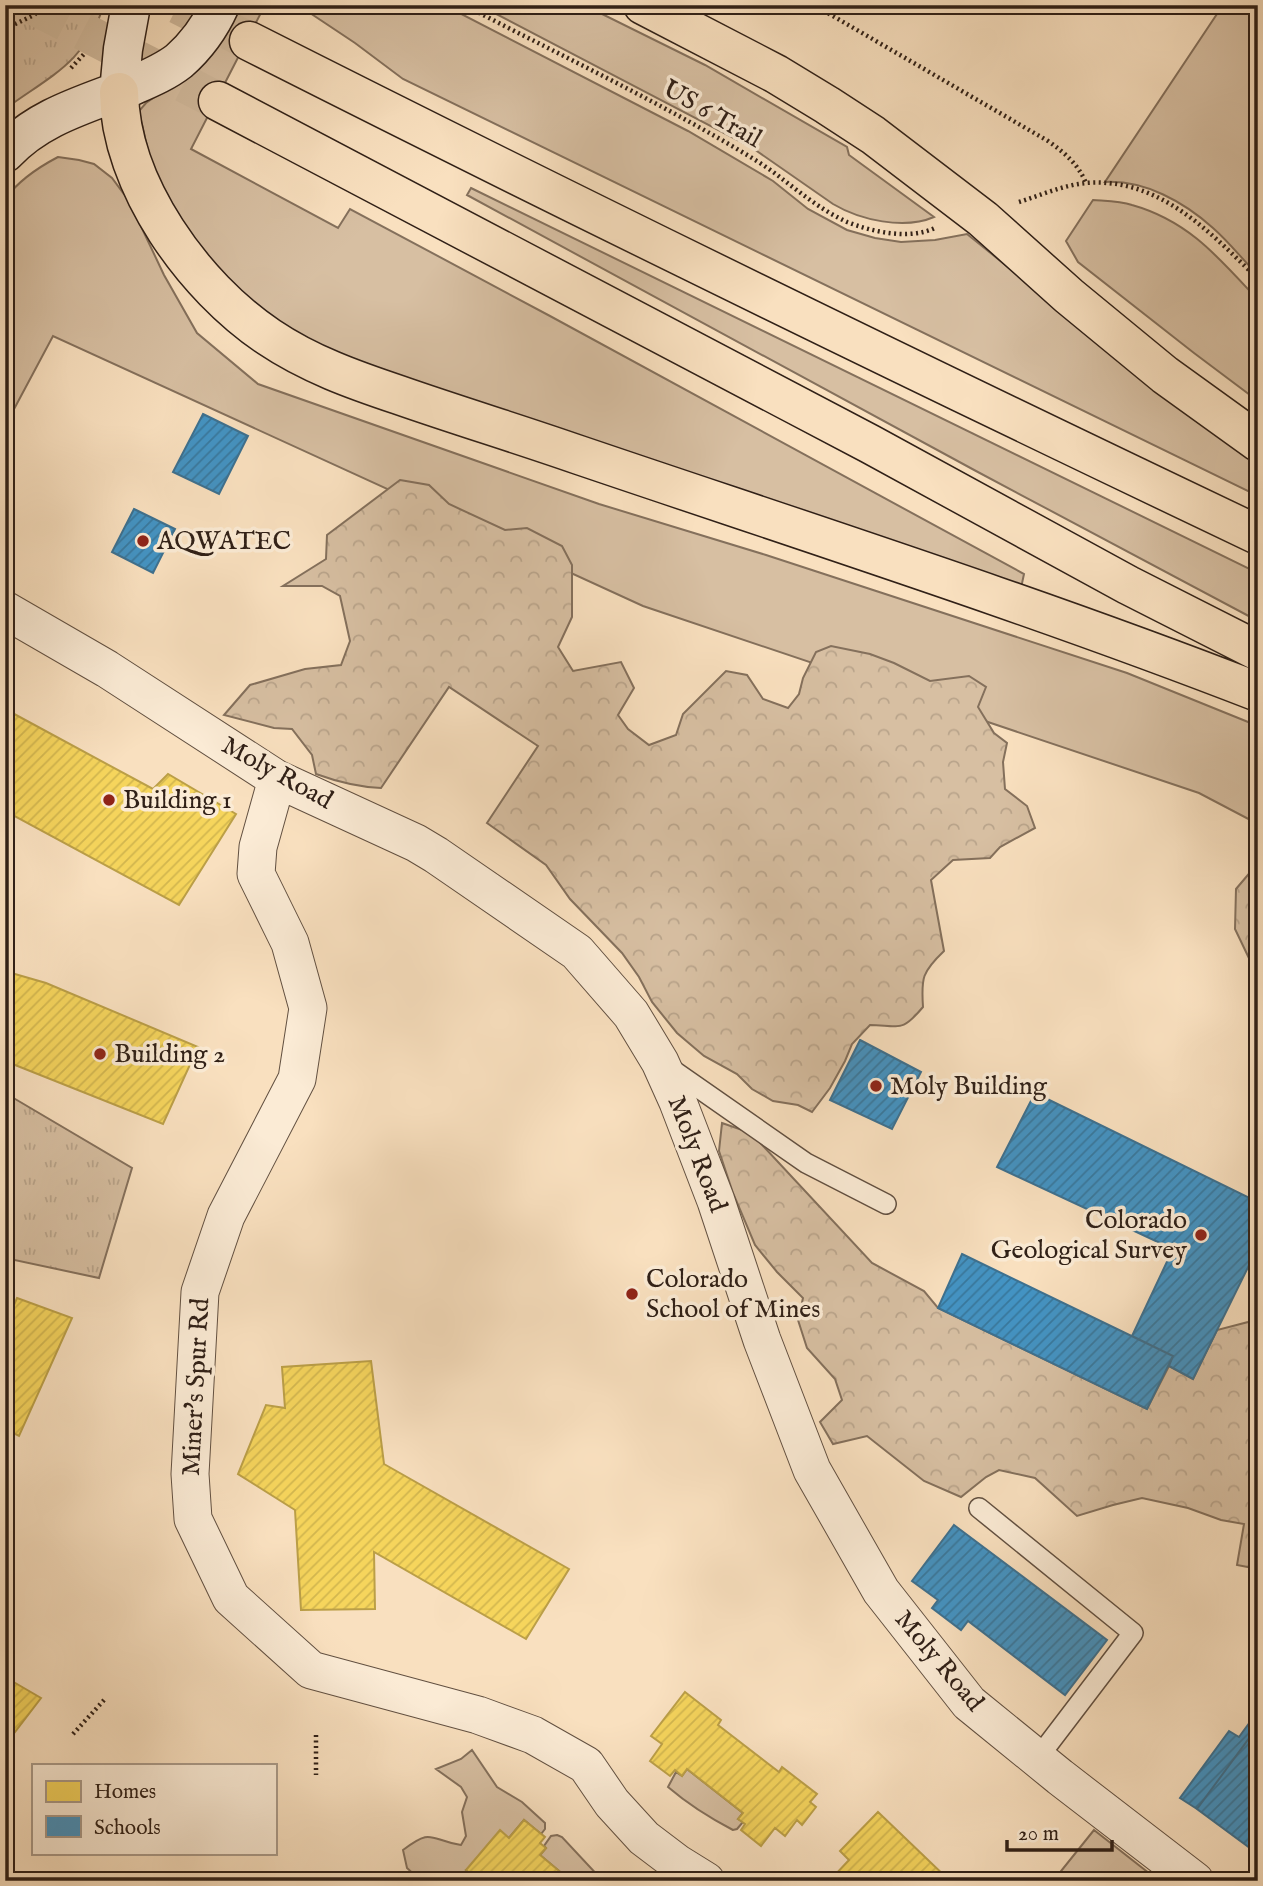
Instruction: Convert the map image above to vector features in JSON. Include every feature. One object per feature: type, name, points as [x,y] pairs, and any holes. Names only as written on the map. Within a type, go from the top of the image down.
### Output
[{"type":"highway","points":[[643,5],[776,74],[873,135],[983,219],[1069,296],[1156,368],[1258,442]]},
{"type":"highway","points":[[249,41],[400,118],[1258,536]]},
{"type":"highway","points":[[118,92],[125,137],[136,170],[158,216],[187,260],[216,294],[245,320],[300,356],[338,374],[1155,652],[1258,692]]},
{"type":"highway","points":[[218,101],[870,444],[1128,585],[1258,651]]},
{"type":"main road","points":[[118,92],[131,5]]},
{"type":"main road","points":[[5,153],[20,138],[47,121],[82,104],[152,77],[179,61],[196,43],[220,5]]},
{"type":"street","name":"Moly Road","points":[[5,610],[107,669],[277,779],[416,843],[578,952],[631,1014],[660,1062],[702,1164],[762,1340],[812,1470],[881,1591],[970,1703],[1037,1759],[1195,1881]]},
{"type":"street","name":"Miner's Spur Rd","points":[[277,779],[258,847],[256,874],[290,943],[308,1008],[297,1079],[226,1216],[200,1292],[190,1474],[193,1519],[232,1598],[311,1670],[478,1716],[533,1735],[586,1765],[612,1803],[644,1838],[706,1881]]},
{"type":"lane","points":[[660,1062],[806,1163],[886,1204]]},
{"type":"lane","points":[[979,1508],[1133,1633],[1037,1759]]},
{"type":"path","points":[[5,17],[29,5]]},
{"type":"path","points":[[5,29],[34,15],[45,5]]},
{"type":"path","name":"US 6 Trail","points":[[464,5],[712,135],[762,164],[817,205],[845,221],[877,231],[904,233],[929,231],[943,224]]},
{"type":"path","points":[[814,5],[1048,141],[1077,166],[1086,183]]},
{"type":"path","points":[[65,74],[86,52]]},
{"type":"path","points":[[1018,202],[1086,183],[1132,186],[1162,199],[1186,214],[1208,231],[1258,279]]},
{"type":"path","points":[[73,1734],[105,1699]]},
{"type":"path","points":[[316,1735],[316,1775]]},
{"type":"green space","points":[[5,5],[104,5],[96,25],[76,55],[51,77],[5,109]]},
{"type":"green space","points":[[231,5],[265,5],[191,149],[338,228],[350,209],[1024,574],[1021,588],[331,353],[266,321],[200,258],[153,173],[139,111],[169,87]]},
{"type":"green space","points":[[298,5],[444,5],[688,131],[773,181],[808,209],[847,230],[901,242],[935,240],[967,234],[1158,388],[1258,460],[1258,496],[403,79]]},
{"type":"green space","points":[[479,5],[584,5],[705,65],[847,147],[849,155],[934,217],[896,223],[869,219],[844,210],[751,147]]},
{"type":"green space","points":[[1223,5],[1258,5],[1258,275],[1213,228],[1177,201],[1135,185],[1105,182]]},
{"type":"green space","points":[[58,157],[94,164],[112,178],[129,201],[164,275],[197,333],[258,384],[599,504],[766,555],[1127,673],[1258,726],[1258,824],[1199,793],[643,606],[53,336],[5,426],[5,199],[29,175]]},
{"type":"green space","points":[[471,188],[1258,573],[1258,621],[467,195]]},
{"type":"green space","points":[[1093,200],[1113,201],[1152,212],[1187,231],[1258,300],[1258,401],[1078,262],[1066,241]]},
{"type":"green space","points":[[400,480],[429,485],[449,504],[505,530],[527,528],[562,546],[572,565],[572,617],[558,647],[573,671],[621,662],[634,688],[618,715],[628,729],[649,745],[676,735],[683,714],[726,671],[747,675],[763,699],[788,708],[799,694],[803,678],[816,652],[831,646],[870,654],[930,681],[969,676],[986,687],[978,707],[994,733],[1007,743],[1003,762],[1005,789],[1027,806],[1035,828],[1000,847],[990,858],[953,860],[931,880],[944,951],[927,970],[922,989],[923,1007],[900,1026],[870,1025],[852,1044],[830,1088],[812,1112],[798,1105],[773,1101],[752,1089],[737,1074],[704,1056],[677,1033],[652,1002],[622,953],[570,899],[546,865],[487,823],[538,746],[449,687],[381,788],[348,784],[316,774],[312,755],[292,729],[274,728],[224,715],[250,685],[305,669],[341,665],[350,641],[340,596],[322,586],[283,586],[326,559],[327,535]]},
{"type":"green space","points":[[1258,863],[1258,977],[1235,929],[1236,889]]},
{"type":"green space","points":[[5,1093],[132,1168],[99,1278],[5,1258]]},
{"type":"green space","points":[[722,1123],[751,1133],[872,1263],[924,1291],[938,1308],[1147,1409],[1169,1366],[1193,1379],[1217,1330],[1248,1322],[1258,1314],[1258,1569],[1237,1565],[1244,1524],[1142,1498],[1077,1516],[1035,1478],[999,1470],[961,1497],[924,1481],[867,1436],[833,1444],[820,1422],[842,1400],[835,1379],[807,1348],[798,1320],[803,1298],[755,1245],[719,1151]]},
{"type":"green space","points":[[472,1750],[497,1787],[522,1802],[545,1823],[545,1829],[541,1834],[524,1820],[509,1838],[466,1870],[478,1881],[421,1881],[407,1868],[403,1850],[426,1837],[461,1845],[466,1836],[462,1812],[467,1797],[461,1787],[436,1769],[461,1759]]},
{"type":"green space","points":[[687,1769],[743,1813],[738,1819],[743,1822],[737,1829],[733,1830],[707,1815],[668,1787],[676,1772],[682,1776]]},
{"type":"green space","points":[[1094,1830],[1159,1881],[1053,1881]]},
{"type":"green space","points":[[551,1836],[562,1837],[603,1881],[571,1881],[540,1855]]},
{"type":"building: Homes","name":"Building 1","points":[[5,709],[153,789],[168,774],[236,814],[179,905],[5,811]]},
{"type":"building: Homes","name":"Building 2","points":[[5,974],[15,974],[46,983],[198,1047],[163,1124],[5,1061]]},
{"type":"building: Homes","points":[[17,1298],[72,1318],[19,1436],[5,1429],[5,1325]]},
{"type":"building: Homes","points":[[371,1361],[384,1464],[569,1569],[526,1639],[374,1552],[375,1609],[301,1610],[295,1510],[238,1474],[266,1405],[285,1408],[282,1367]]},
{"type":"building: Homes","points":[[5,1677],[41,1698],[5,1745]]},
{"type":"building: Homes","points":[[685,1692],[721,1720],[718,1725],[779,1772],[782,1767],[817,1794],[810,1802],[816,1807],[802,1825],[797,1820],[785,1836],[775,1828],[761,1846],[741,1830],[745,1824],[738,1819],[743,1813],[687,1769],[682,1776],[675,1770],[670,1776],[650,1761],[662,1744],[651,1736]]},
{"type":"building: Homes","points":[[878,1812],[950,1881],[839,1881],[834,1876],[849,1860],[840,1851]]},
{"type":"building: Homes","points":[[524,1820],[545,1837],[540,1843],[546,1848],[540,1855],[571,1881],[478,1881],[466,1870],[500,1830],[509,1838]]},
{"type":"building: Schools","points":[[203,414],[248,436],[219,494],[173,472]]},
{"type":"building: Schools","name":"AQWATEC","points":[[134,509],[175,529],[153,573],[112,552]]},
{"type":"building: Schools","name":"Moly Building","points":[[860,1040],[921,1072],[892,1129],[830,1100]]},
{"type":"building: Schools","name":"Colorado Geological Survey","points":[[1035,1093],[1258,1202],[1258,1247],[1193,1379],[1169,1366],[1173,1356],[1132,1336],[1173,1249],[997,1167]]},
{"type":"building: Schools","points":[[962,1254],[1173,1356],[1147,1409],[938,1308]]},
{"type":"building: Schools","points":[[954,1525],[1107,1640],[1065,1695],[968,1621],[961,1630],[932,1608],[938,1600],[912,1581]]},
{"type":"building: Schools","points":[[1258,1711],[1258,1726],[1197,1809],[1180,1798],[1229,1731],[1239,1737]]},
{"type":"building: Schools","points":[[1258,1726],[1258,1854],[1197,1809]]},
{"type":"tunnel","points":[[32,5],[218,101]]},
{"type":"tunnel","points":[[178,5],[249,41]]},
{"type":"place","name":"AQWATEC","points":[[143,541]]},
{"type":"place","name":"Building 1","points":[[109,800]]},
{"type":"place","name":"Building 2","points":[[100,1054]]},
{"type":"place","name":"Moly Building","points":[[876,1086]]},
{"type":"place","name":"Colorado Geological Survey","points":[[1201,1235]]},
{"type":"place","name":"Colorado School of Mines","points":[[632,1294]]}]
